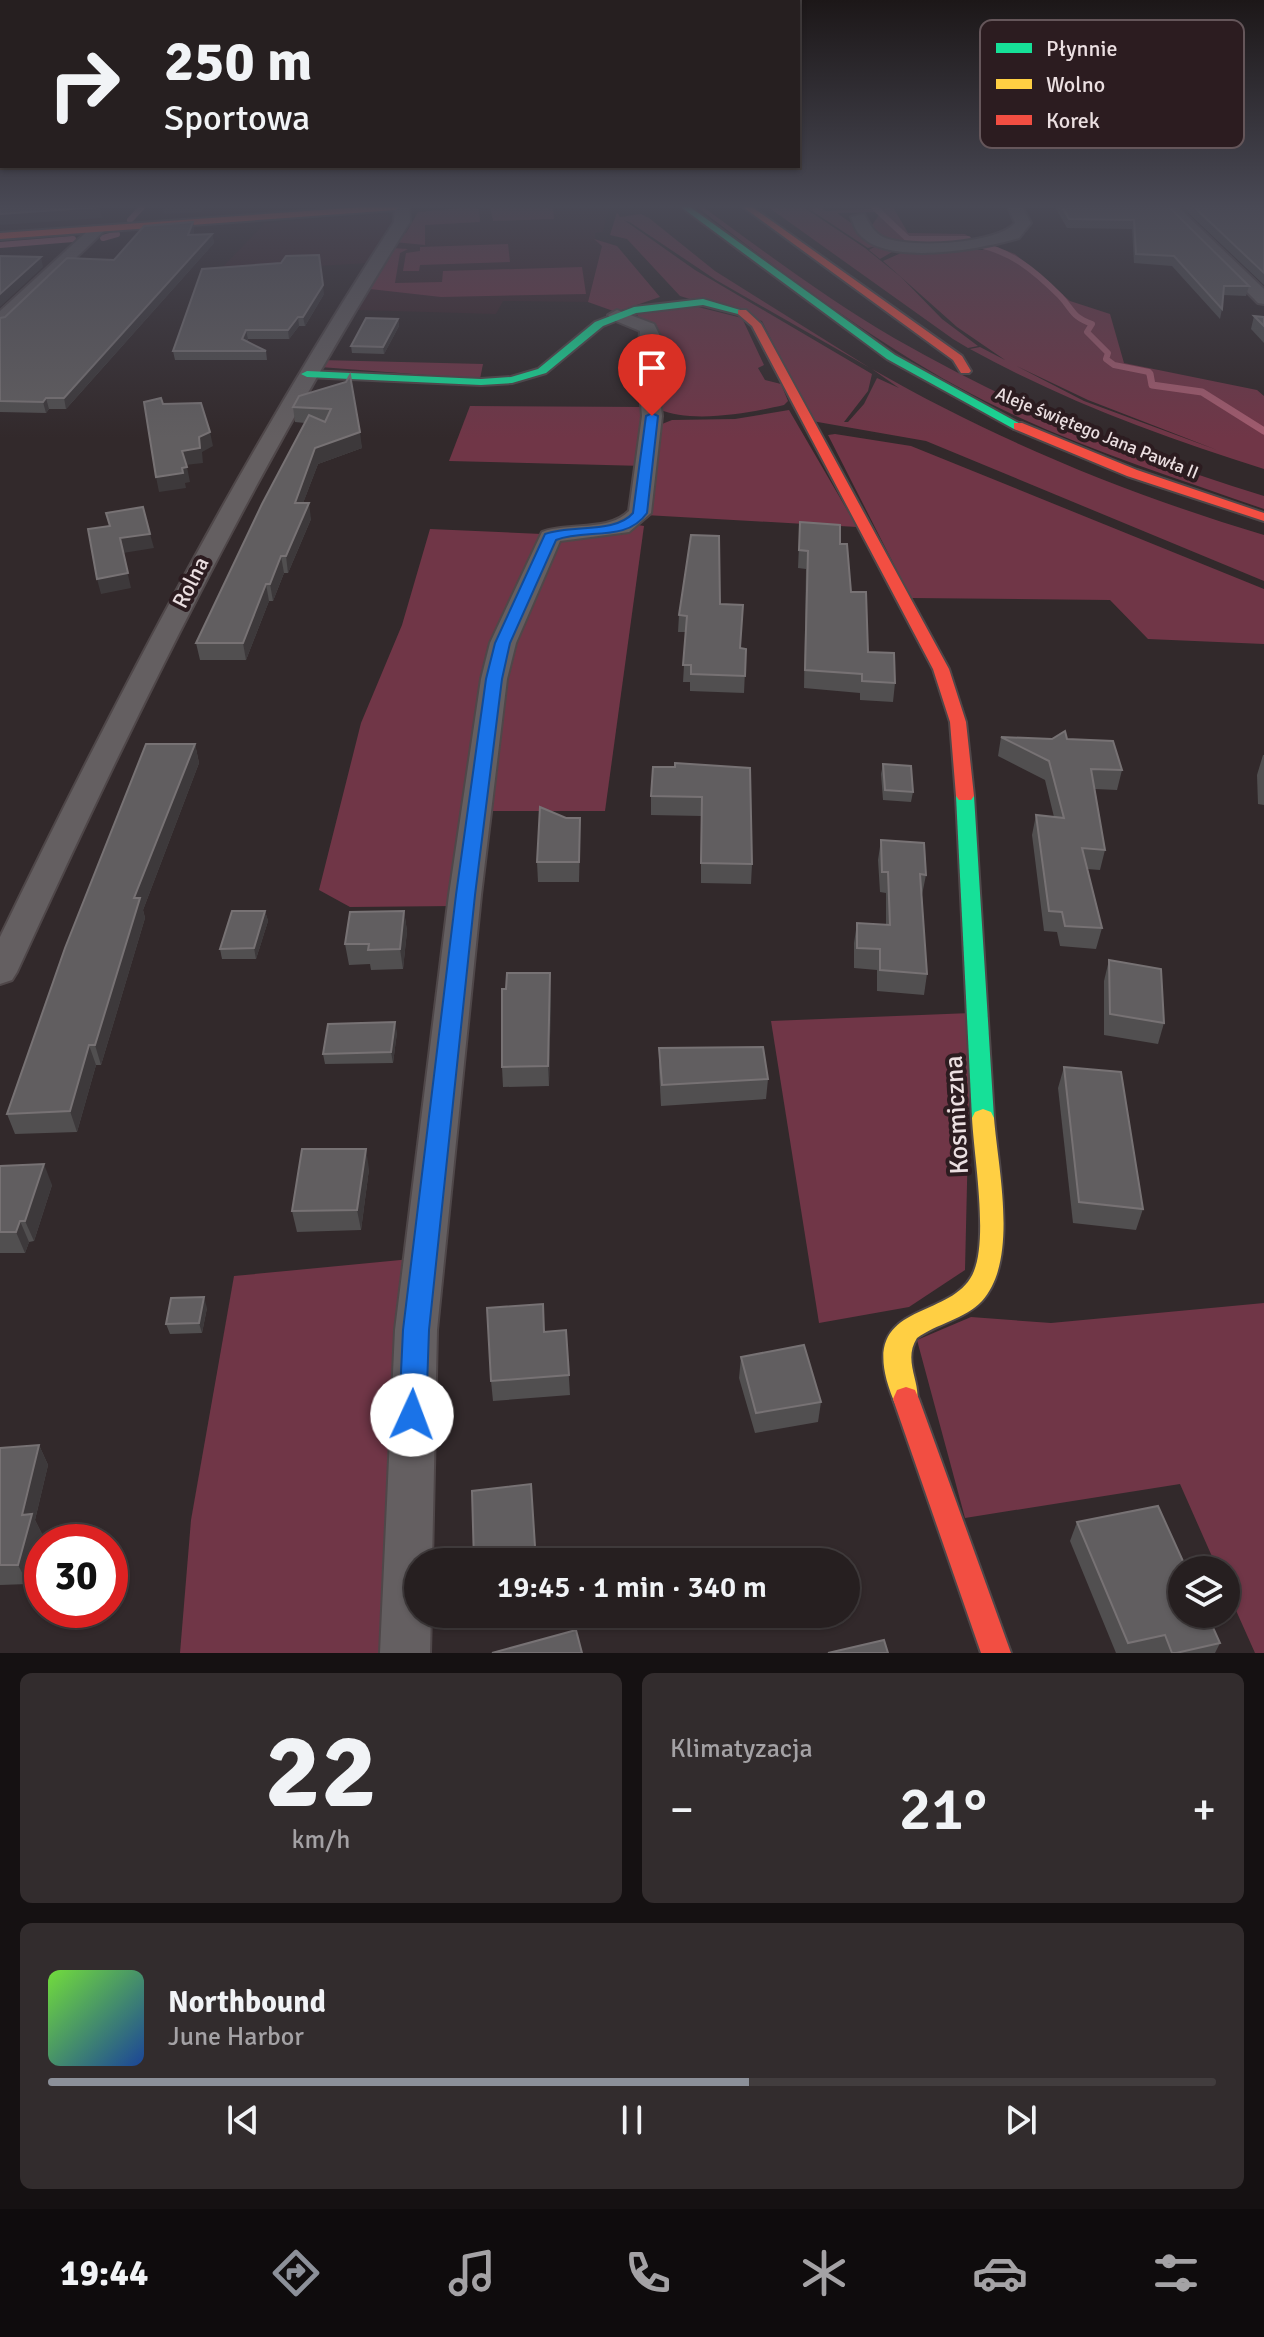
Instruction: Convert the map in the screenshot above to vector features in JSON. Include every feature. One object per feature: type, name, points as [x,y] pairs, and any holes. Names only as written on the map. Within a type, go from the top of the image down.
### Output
[{"type":"main road","name":"Aleje świętego Jana Pawła II","points":[[791,284],[889,356],[980,407],[1033,432],[1158,482],[1264,517]]},
{"type":"main road","points":[[827,284],[972,374],[958,358],[855,284]]},
{"type":"main road","points":[[777,297],[889,356]]},
{"type":"main road","name":"Kosmiczna","points":[[307,374],[481,382],[521,378],[547,368],[585,334],[617,315],[651,304],[688,302],[729,307],[752,319],[867,531],[941,669],[958,722],[964,769],[990,1258],[982,1282],[964,1298],[908,1327],[896,1346],[895,1369],[996,1653]]},
{"type":"street","points":[[0,321],[39,284]]},
{"type":"street","name":"Rolna","points":[[0,972],[157,645],[307,374],[363,284]]},
{"type":"street","points":[[1249,284],[1264,299]]},
{"type":"street","points":[[405,1653],[416,1330],[465,895],[494,679],[509,626],[550,537],[565,531],[619,528],[635,520],[640,513],[652,416],[647,365],[651,336],[648,328],[617,315]]},
{"type":"shaded area","points":[[367,284],[585,284],[586,294],[441,297],[370,289],[356,312],[350,311]]},
{"type":"shaded area","points":[[373,284],[592,284],[588,302],[503,301],[496,314],[357,310]]},
{"type":"shaded area","points":[[592,284],[649,284],[660,297],[616,312],[588,302]]},
{"type":"shaded area","points":[[669,284],[719,284],[872,374],[868,391],[844,422],[848,422],[864,404],[877,378],[899,388],[872,369],[966,419],[1063,463],[1162,502],[1264,535],[1264,581],[926,441],[812,421],[762,321],[680,296]]},
{"type":"shaded area","points":[[723,284],[736,284],[870,368]]},
{"type":"shaded area","points":[[811,284],[894,338],[1074,428],[1264,496],[1264,509],[1088,446],[985,401],[909,359],[801,285]]},
{"type":"shaded area","points":[[876,284],[908,284],[942,319],[978,346],[968,348]]},
{"type":"shaded area","points":[[909,284],[1050,284],[1070,301],[1110,314],[1124,363],[1257,390],[1264,396],[1264,469],[1114,416],[1041,385],[970,349],[980,347],[1005,360],[957,327]],"holes":[[[1018,367],[1088,400],[1217,450],[1084,401]]]},
{"type":"shaded area","points":[[690,305],[742,318],[764,365],[758,368],[765,380],[781,384],[788,401],[784,405],[738,414],[704,416],[687,416],[659,409],[658,395],[665,393],[662,382],[654,379],[637,313]]},
{"type":"shaded area","points":[[320,360],[483,364],[480,379],[320,367]]},
{"type":"shaded area","points":[[470,406],[645,407],[644,466],[449,461]]},
{"type":"shaded area","points":[[789,410],[857,527],[645,515],[657,426],[672,420],[735,419]]},
{"type":"shaded area","points":[[828,435],[911,446],[1264,589],[1264,644],[1148,639],[1110,600],[911,598]]},
{"type":"shaded area","points":[[644,526],[605,811],[484,811],[509,642],[558,539]]},
{"type":"shaded area","points":[[430,529],[542,534],[456,906],[350,907],[319,890],[361,723],[402,625]]},
{"type":"shaded area","points":[[971,1013],[965,1270],[909,1307],[819,1323],[771,1021]]},
{"type":"shaded area","points":[[411,1259],[394,1653],[180,1653],[191,1520],[234,1276]]},
{"type":"shaded area","points":[[1264,1303],[1264,1653],[1255,1653],[1240,1619],[1240,1556],[1212,1556],[1180,1484],[965,1518],[917,1340],[971,1317],[1051,1323]]},
{"type":"building","points":[[0,284],[11,284],[0,294]]},
{"type":"building","points":[[40,284],[167,284],[64,398],[46,398],[43,402],[0,401],[0,318],[5,317]]},
{"type":"building","points":[[197,284],[323,284],[303,317],[298,317],[288,330],[246,330],[242,339],[266,351],[173,351]]},
{"type":"building","points":[[1199,284],[1249,286],[1224,286],[1222,309]]},
{"type":"building","points":[[1254,316],[1264,317],[1264,326]]},
{"type":"building","points":[[366,318],[398,319],[383,347],[351,346]]},
{"type":"building","points":[[350,375],[360,432],[315,448],[295,503],[309,503],[286,556],[281,556],[270,584],[266,584],[243,643],[196,643],[262,504],[309,415],[325,422],[331,409],[293,407],[299,396],[346,382]]},
{"type":"building","points":[[161,398],[163,404],[201,403],[210,432],[199,437],[200,448],[182,451],[187,467],[182,468],[183,473],[156,477],[144,402]]},
{"type":"building","points":[[143,507],[150,534],[120,538],[128,573],[97,579],[88,529],[110,526],[106,513]]},
{"type":"building","points":[[800,522],[840,525],[840,544],[847,544],[851,592],[866,592],[868,652],[894,653],[895,683],[862,681],[862,674],[805,670],[808,551],[799,550]]},
{"type":"building","points":[[691,535],[719,536],[720,604],[743,605],[740,648],[746,649],[745,676],[691,674],[691,665],[683,665],[687,616],[679,615]]},
{"type":"building","points":[[1065,731],[1067,739],[1113,741],[1122,770],[1091,769],[1105,850],[1082,848],[1102,928],[1065,926],[1062,912],[1049,911],[1036,815],[1064,818],[1049,761],[1001,737],[1052,739]]},
{"type":"building","points":[[146,744],[195,744],[134,898],[140,898],[95,1045],[89,1045],[70,1111],[7,1114],[65,948]]},
{"type":"building","points":[[675,763],[750,768],[752,864],[701,863],[702,797],[651,796],[653,767],[675,767]]},
{"type":"building","points":[[883,764],[911,766],[913,792],[885,790]]},
{"type":"building","points":[[540,807],[566,818],[580,818],[579,862],[537,862]]},
{"type":"building","points":[[881,840],[924,843],[926,875],[920,874],[927,974],[880,970],[880,949],[857,948],[857,923],[890,925],[888,872],[882,872]]},
{"type":"building","points":[[232,911],[265,911],[254,948],[220,949]]},
{"type":"building","points":[[404,911],[400,949],[368,950],[369,944],[345,944],[350,912]]},
{"type":"building","points":[[1109,960],[1161,969],[1164,1023],[1110,1014]]},
{"type":"building","points":[[507,973],[550,973],[548,1066],[502,1067],[502,989],[506,989]]},
{"type":"building","points":[[395,1022],[391,1052],[323,1054],[328,1024]]},
{"type":"building","points":[[763,1047],[768,1079],[662,1085],[659,1048]]},
{"type":"building","points":[[1064,1067],[1121,1072],[1143,1209],[1079,1202]]},
{"type":"building","points":[[302,1149],[366,1149],[357,1210],[292,1211]]},
{"type":"building","points":[[44,1164],[25,1221],[20,1221],[16,1232],[0,1232],[0,1166]]},
{"type":"building","points":[[204,1297],[199,1323],[166,1324],[171,1298]]},
{"type":"building","points":[[543,1304],[544,1332],[566,1330],[569,1375],[491,1381],[487,1308]]},
{"type":"building","points":[[804,1345],[821,1402],[756,1413],[741,1357]]},
{"type":"building","points":[[39,1445],[22,1515],[32,1514],[29,1524],[24,1524],[24,1543],[18,1565],[0,1565],[0,1448]]},
{"type":"building","points":[[531,1484],[535,1548],[474,1548],[472,1491]]},
{"type":"building","points":[[1158,1506],[1181,1556],[1168,1556],[1168,1628],[1213,1628],[1220,1643],[1172,1653],[1165,1635],[1128,1643],[1077,1522]]},
{"type":"building","points":[[576,1630],[582,1653],[492,1653]]},
{"type":"building","points":[[884,1640],[888,1653],[828,1653]]},
{"type":"waterway","points":[[1047,284],[1076,316],[1092,324],[1087,332],[1108,353],[1106,359],[1114,365],[1149,372],[1150,376]]},
{"type":"waterway","points":[[1150,374],[1152,385],[1202,392],[1264,431]]},
{"type":"traffic: fast","points":[[791,284],[891,357],[1018,426]]},
{"type":"traffic: fast","points":[[307,374],[481,382],[512,380],[542,371],[599,324],[634,310],[703,302],[742,312]]},
{"type":"traffic: fast","points":[[965,796],[983,1118]]},
{"type":"traffic: slow","points":[[906,1399],[898,1366],[899,1344],[908,1330],[921,1320],[956,1306],[972,1295],[984,1278],[988,1264],[990,1224],[983,1118]]},
{"type":"traffic: jam","points":[[855,284],[958,358],[965,371]]},
{"type":"traffic: jam","points":[[742,312],[756,324],[941,669],[958,722],[965,796]]},
{"type":"traffic: jam","points":[[1018,426],[1132,473],[1264,517]]},
{"type":"traffic: jam","points":[[906,1399],[996,1653]]},
{"type":"route","points":[[412,1415],[416,1330],[428,1217],[442,1120],[465,895],[494,679],[509,626],[550,537],[565,531],[619,528],[628,525],[640,513],[652,416]]}]
